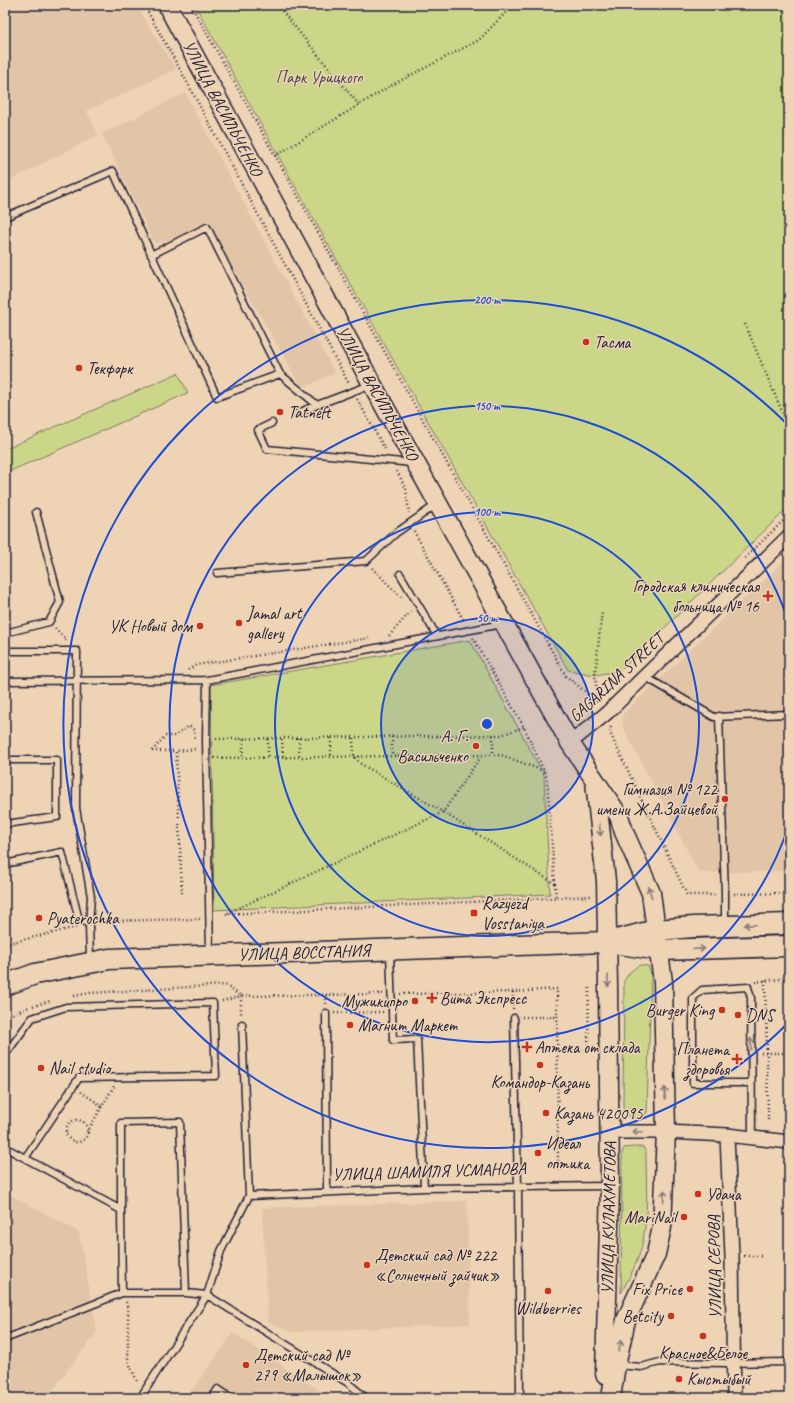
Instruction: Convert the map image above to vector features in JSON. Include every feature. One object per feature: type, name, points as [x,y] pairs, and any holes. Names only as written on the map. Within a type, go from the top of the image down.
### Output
[{"type":"main road","name":"УЛИЦА ВАСИЛЬЧЕНКО","points":[[167,5],[372,384],[570,743],[619,816],[624,832],[651,893],[656,930]]},
{"type":"main road","name":"УЛИЦА ВАСИЛЬЧЕНКО","points":[[594,778],[606,880],[607,942]]},
{"type":"main road","name":"УЛИЦА ВОССТАНИЯ","points":[[607,942],[656,930],[694,926],[789,924]]},
{"type":"main road","points":[[656,930],[660,950]]},
{"type":"main road","name":"УЛИЦА ВОССТАНИЯ","points":[[5,985],[35,974],[109,959],[607,942],[660,950],[789,946]]},
{"type":"main road","name":"УЛИЦА КУЛАХМЕТОВА","points":[[603,1398],[606,1366],[610,1186],[607,942]]},
{"type":"main road","name":"УЛИЦА КУЛАХМЕТОВА","points":[[611,1398],[616,1365],[626,1320],[656,1254],[662,1227],[666,1132],[663,982],[660,950]]},
{"type":"street","name":"GAGARINA STREET","points":[[570,743],[608,712],[789,536]]},
{"type":"street","points":[[610,1132],[666,1132],[727,1135],[789,1142]]},
{"type":"street","name":"УЛИЦА СЕРОВА","points":[[727,1135],[732,1256],[734,1398]]},
{"type":"lane","points":[[5,217],[113,171],[217,397],[280,374]]},
{"type":"lane","points":[[151,255],[208,227],[280,374],[317,405]]},
{"type":"lane","points":[[296,414],[372,384]]},
{"type":"lane","points":[[272,423],[258,430],[267,449],[417,464]]},
{"type":"lane","points":[[217,573],[366,561],[396,532],[438,503]]},
{"type":"lane","points":[[5,633],[49,622],[60,602],[36,512]]},
{"type":"lane","points":[[400,574],[437,636]]},
{"type":"lane","points":[[5,681],[207,680],[505,624]]},
{"type":"lane","points":[[5,651],[77,651],[76,808],[91,896],[89,925],[90,963]]},
{"type":"lane","points":[[644,676],[714,716],[789,714]]},
{"type":"lane","points":[[207,680],[209,740],[210,956]]},
{"type":"lane","points":[[719,716],[725,926]]},
{"type":"lane","points":[[5,760],[57,760],[57,817],[5,824]]},
{"type":"lane","points":[[5,864],[62,852],[78,916],[89,925]]},
{"type":"lane","points":[[390,950],[393,1040],[417,1039],[424,1188]]},
{"type":"lane","points":[[751,1083],[693,1083],[693,998],[702,990],[748,987],[751,998],[752,1137]]},
{"type":"lane","points":[[5,1055],[32,1018],[66,1007],[213,1003],[216,1076],[79,1078],[24,1158]]},
{"type":"lane","points":[[326,1013],[328,1192]]},
{"type":"lane","points":[[514,1018],[518,1187],[520,1396],[518,1398]]},
{"type":"lane","points":[[141,1396],[207,1295],[221,1251],[249,1196],[242,1024]]},
{"type":"lane","points":[[122,1293],[120,1122],[180,1122],[186,1293]]},
{"type":"lane","points":[[6,1150],[24,1158],[121,1210]]},
{"type":"lane","name":"УЛИЦА ШАМИЛЯ УСМАНОВА","points":[[249,1196],[424,1188],[610,1186]]},
{"type":"lane","points":[[5,1339],[122,1293],[186,1293],[207,1295],[348,1383],[362,1397]]},
{"type":"lane","points":[[616,1365],[641,1367],[660,1362],[789,1362]]},
{"type":"lane","points":[[212,1398],[218,1389],[231,1398]]},
{"type":"path","points":[[144,5],[406,489],[410,522],[468,630],[524,727],[547,778],[556,899]]},
{"type":"path","points":[[191,5],[274,156],[566,676],[598,702],[595,675],[602,611]]},
{"type":"path","points":[[277,5],[359,105]]},
{"type":"path","points":[[274,156],[390,86],[479,40],[513,5]]},
{"type":"path","points":[[744,324],[789,428]]},
{"type":"path","points":[[366,561],[402,598]]},
{"type":"path","points":[[388,637],[412,609]]},
{"type":"path","points":[[49,622],[77,651]]},
{"type":"path","points":[[166,680],[196,665],[375,637]]},
{"type":"path","points":[[612,722],[610,733],[687,895],[789,892]]},
{"type":"path","points":[[195,750],[194,730],[189,726],[176,736],[165,736],[152,751],[195,750],[209,740],[501,735],[524,727]]},
{"type":"path","points":[[493,735],[493,755]]},
{"type":"path","points":[[392,737],[392,756]]},
{"type":"path","points":[[299,738],[299,757]]},
{"type":"path","points":[[330,738],[331,757]]},
{"type":"path","points":[[353,738],[354,757],[361,764],[443,812],[555,884]]},
{"type":"path","points":[[243,739],[243,758]]},
{"type":"path","points":[[268,739],[268,757]]},
{"type":"path","points":[[282,739],[283,757]]},
{"type":"path","points":[[176,751],[182,894]]},
{"type":"path","points":[[220,758],[501,755],[544,771]]},
{"type":"path","points":[[482,756],[443,812],[226,914],[595,896]]},
{"type":"path","points":[[5,944],[105,921],[200,919]]},
{"type":"path","points":[[765,980],[768,1120]]},
{"type":"path","points":[[66,997],[90,993],[225,985],[240,996],[241,1009]]},
{"type":"path","points":[[557,1050],[588,1050],[589,988]]},
{"type":"path","points":[[213,1003],[240,996],[513,992],[557,989],[558,1172]]},
{"type":"path","points":[[513,992],[514,1018],[556,1017]]},
{"type":"path","points":[[326,995],[326,1003]]},
{"type":"path","points":[[5,1017],[51,1000]]},
{"type":"path","points":[[326,1013],[392,1011]]},
{"type":"path","points":[[751,1052],[785,1053],[789,1086]]},
{"type":"path","points":[[87,1132],[83,1122],[78,1120],[73,1121],[66,1128],[68,1137],[71,1140],[76,1142],[84,1139],[119,1077]]},
{"type":"path","points":[[73,1087],[102,1106]]},
{"type":"path","points":[[122,1293],[128,1309],[128,1361],[141,1396]]},
{"type":"shaded area","points":[[5,5],[136,5],[176,69],[87,111],[98,135],[5,183]]},
{"type":"shaded area","points":[[185,93],[335,373],[302,388],[208,225],[155,244],[102,134]]},
{"type":"shaded area","name":"Гимназия № 122 имени Ж.А.Зайцевой","points":[[789,556],[789,871],[699,873],[623,727],[623,714]]},
{"type":"shaded area","points":[[5,1192],[79,1232],[97,1332],[46,1398],[5,1398]]},
{"type":"shaded area","name":"Детский сад № 222 «Солнечный зайчик»","points":[[467,1201],[470,1324],[293,1332],[268,1322],[262,1208]]},
{"type":"shaded area","name":"Детский сад № 279 «Малышок»","points":[[233,1333],[331,1398],[186,1398]]},
{"type":"green space","name":"Тасма","points":[[195,5],[789,5],[789,156],[787,157],[789,159],[789,507],[620,671],[595,675],[568,670],[290,177]]},
{"type":"green space","points":[[178,373],[188,393],[8,472],[5,465],[5,449]]},
{"type":"green space","points":[[470,640],[544,775],[550,894],[214,910],[211,685]]},
{"type":"green space","points":[[639,965],[648,966],[651,974],[647,1112],[641,1117],[634,1118],[624,1111],[623,1107],[624,981],[630,972]]},
{"type":"green space","points":[[643,1147],[646,1153],[646,1222],[638,1258],[621,1293],[622,1153],[624,1148]]},
{"type":"place","name":"Тасма","points":[[586,342]]},
{"type":"place","name":"Текфорк","points":[[79,368]]},
{"type":"place","name":"Tatneft","points":[[280,412]]},
{"type":"place","name":"Городская клиническая больница № 16","points":[[768,596]]},
{"type":"place","name":"Jamal art gallery","points":[[239,623]]},
{"type":"place","name":"УК Новый дом","points":[[200,626]]},
{"type":"place","name":"А. Г. Васильченко","points":[[476,746]]},
{"type":"place","name":"Гимназия № 122 имени Ж.А.Зайцевой","points":[[725,799]]},
{"type":"place","name":"Razyezd Vosstaniya","points":[[474,913]]},
{"type":"place","name":"Pyaterochka","points":[[39,918]]},
{"type":"place","name":"Вита Экспресс","points":[[432,998]]},
{"type":"place","name":"Мужикипро","points":[[415,1001]]},
{"type":"place","name":"Burger King","points":[[722,1010]]},
{"type":"place","name":"DNS","points":[[738,1015]]},
{"type":"place","name":"Магнит Маркет","points":[[350,1025]]},
{"type":"place","name":"Аптека от склада","points":[[527,1047]]},
{"type":"place","name":"Планета здоровья","points":[[737,1059]]},
{"type":"place","name":"Командор-Казань","points":[[540,1065]]},
{"type":"place","name":"Nail studio","points":[[41,1068]]},
{"type":"place","name":"Казань 420095","points":[[546,1113]]},
{"type":"place","name":"Идеал оптика","points":[[538,1153]]},
{"type":"place","name":"Удача","points":[[698,1194]]},
{"type":"place","name":"MariNail","points":[[684,1217]]},
{"type":"place","name":"Детский сад № 222 «Солнечный зайчик»","points":[[367,1265]]},
{"type":"place","name":"Fix Price","points":[[690,1289]]},
{"type":"place","name":"Wildberries","points":[[548,1291]]},
{"type":"place","name":"Betcity","points":[[671,1316]]},
{"type":"place","name":"Красное&Белое","points":[[703,1336]]},
{"type":"place","name":"Детский сад № 279 «Малышок»","points":[[246,1365]]},
{"type":"place","name":"Кыстыбый","points":[[679,1379]]},
{"type":"park label","name":"Парк Урицкого","points":[[319,77]]}]
